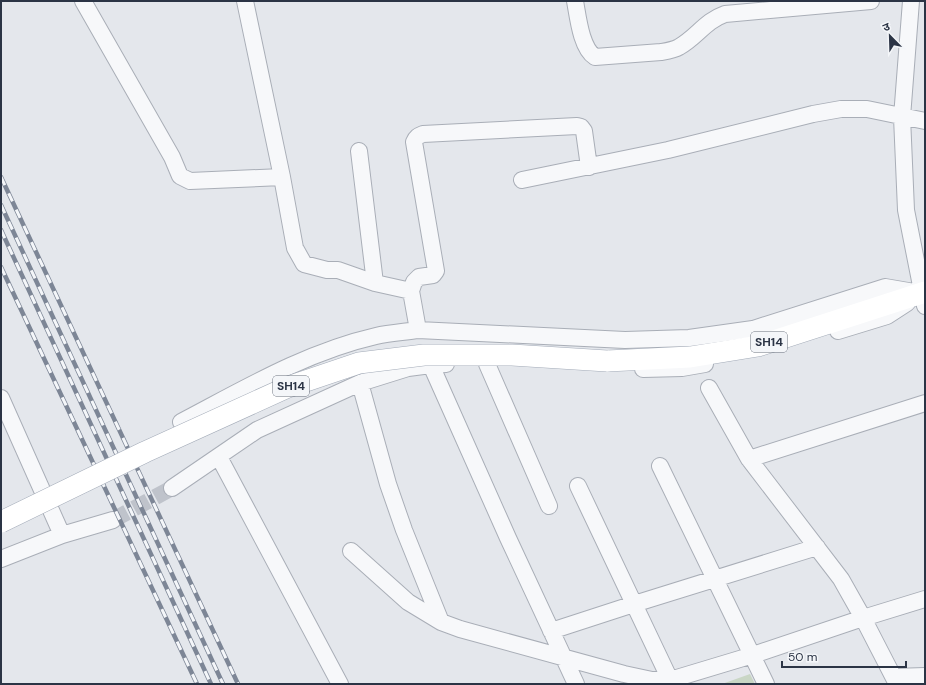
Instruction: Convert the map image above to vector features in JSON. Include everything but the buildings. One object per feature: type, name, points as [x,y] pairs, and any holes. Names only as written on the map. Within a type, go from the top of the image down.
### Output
[{"type":"main road","name":"SH14","points":[[1,522],[288,386],[359,362],[432,355],[512,355],[607,361],[690,358],[758,346],[924,297]]},
{"type":"street","points":[[83,1],[172,157],[180,176],[190,181],[282,177]]},
{"type":"street","points":[[244,1],[282,177],[295,248],[304,264],[327,270],[338,270],[375,283],[411,291]]},
{"type":"street","points":[[574,1],[585,46],[591,55],[595,57],[672,50],[680,47],[710,21],[725,14],[871,1]]},
{"type":"street","points":[[911,1],[902,117],[906,210],[924,297]]},
{"type":"street","points":[[522,180],[668,150],[813,114],[841,109],[867,109],[925,122]]},
{"type":"street","points":[[418,330],[411,291],[414,282],[419,277],[433,275],[436,271],[414,142],[418,136],[423,134],[577,126],[581,127],[584,131],[589,167]]},
{"type":"street","points":[[359,151],[375,283]]},
{"type":"street","points":[[181,422],[294,363],[376,335],[418,330],[626,340],[688,338],[753,329],[885,287],[924,297]]},
{"type":"street","points":[[172,488],[257,430],[360,383],[408,368],[431,364],[487,364],[630,370],[682,368],[760,355],[887,316],[924,297]]},
{"type":"street","points":[[431,364],[508,538],[576,684]]},
{"type":"street","points":[[487,364],[549,506]]},
{"type":"street","points":[[360,383],[388,484],[441,622]]},
{"type":"street","points":[[709,388],[749,459],[841,579],[895,680],[925,676]]},
{"type":"street","points":[[1,398],[62,535]]},
{"type":"street","points":[[749,459],[925,403]]},
{"type":"street","points":[[219,457],[340,684]]},
{"type":"street","points":[[660,466],[766,684]]},
{"type":"street","points":[[578,486],[671,682]]},
{"type":"street","points":[[1,559],[62,535],[113,520]]},
{"type":"street","points":[[551,631],[817,547]]},
{"type":"street","points":[[351,552],[408,602],[441,622],[480,636],[640,678],[671,682],[925,599]]},
{"type":"green space","points":[[750,674],[755,684],[722,684]]},
{"type":"tunnel","points":[[113,520],[172,488]]},
{"type":"railway","points":[[1,177],[238,684]]},
{"type":"railway","points":[[1,205],[223,684]]},
{"type":"railway","points":[[1,230],[211,684]]},
{"type":"railway","points":[[1,267],[197,684]]}]
